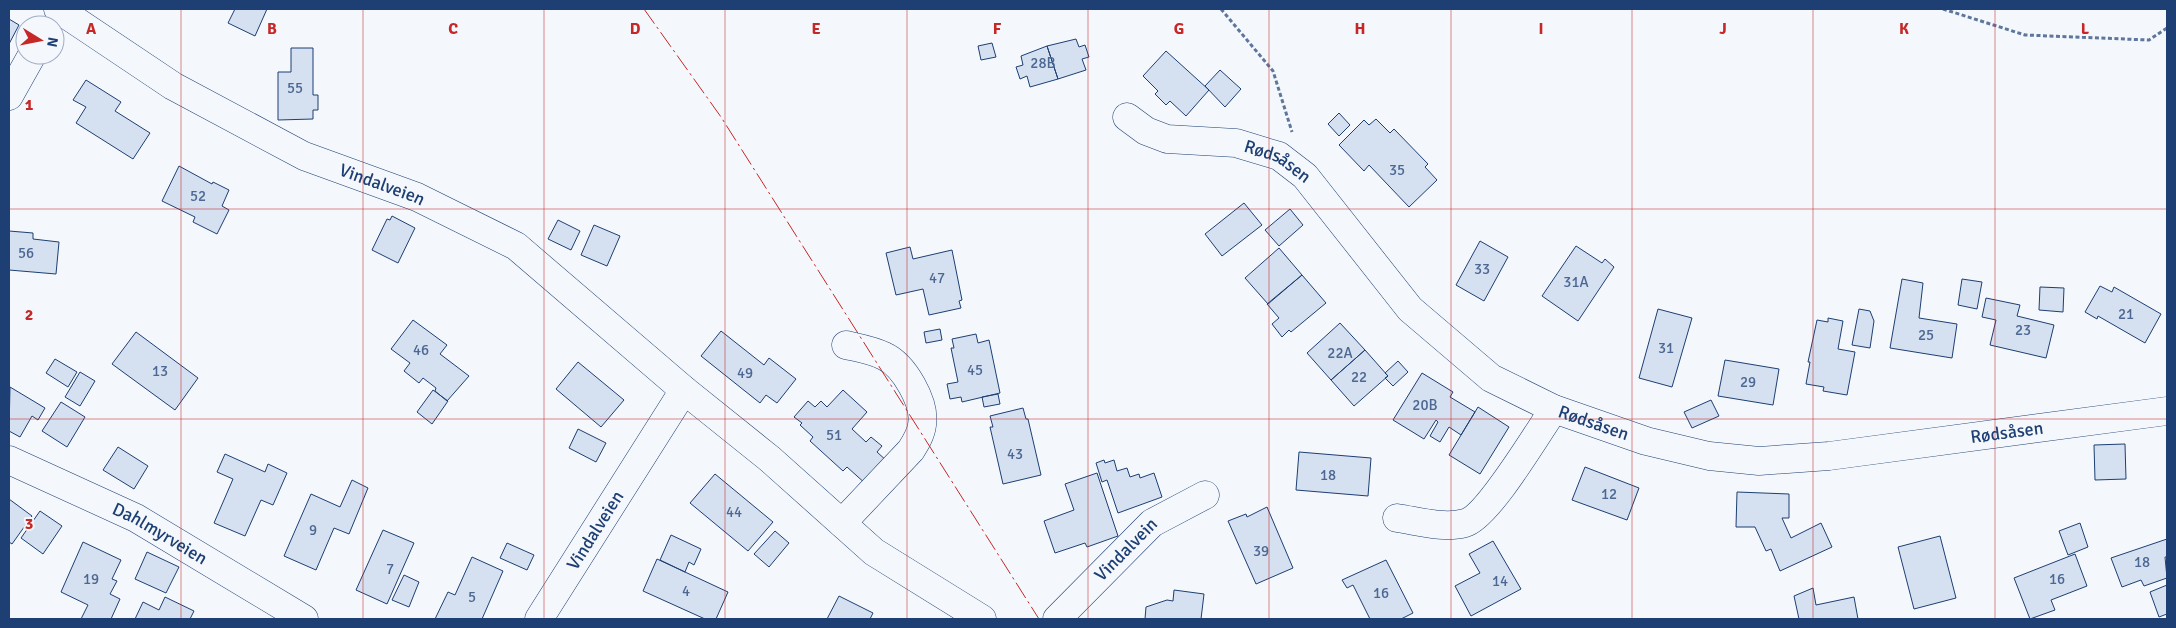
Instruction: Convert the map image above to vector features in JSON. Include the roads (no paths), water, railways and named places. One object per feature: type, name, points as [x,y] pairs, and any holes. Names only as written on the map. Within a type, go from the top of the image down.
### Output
[{"type":"street","name":"Vindalveien","points":[[55,15],[58,9],[172,86],[304,156],[417,197],[516,246],[684,390],[770,459],[874,552],[982,619]]},
{"type":"street","points":[[9,96],[26,65]]},
{"type":"street","name":"Rødsåsen","points":[[1127,116],[1146,131],[1167,139],[1236,143],[1279,156],[1305,176],[1410,309],[1491,378],[1554,409],[1646,441],[1709,456],[1759,461],[1829,456],[2167,411]]},
{"type":"street","points":[[842,524],[911,450],[918,439],[923,415],[912,386],[902,370],[892,361],[873,351],[846,345]]},
{"type":"street","name":"Vindalveien","points":[[539,619],[684,390]]},
{"type":"street","points":[[1397,518],[1449,525],[1466,523],[1475,518],[1498,492],[1554,409]]},
{"type":"street","name":"Dahlmyrveien","points":[[9,460],[136,518],[304,619]]},
{"type":"street","name":"Vindalvein","points":[[1057,619],[1152,523],[1205,495]]}]
